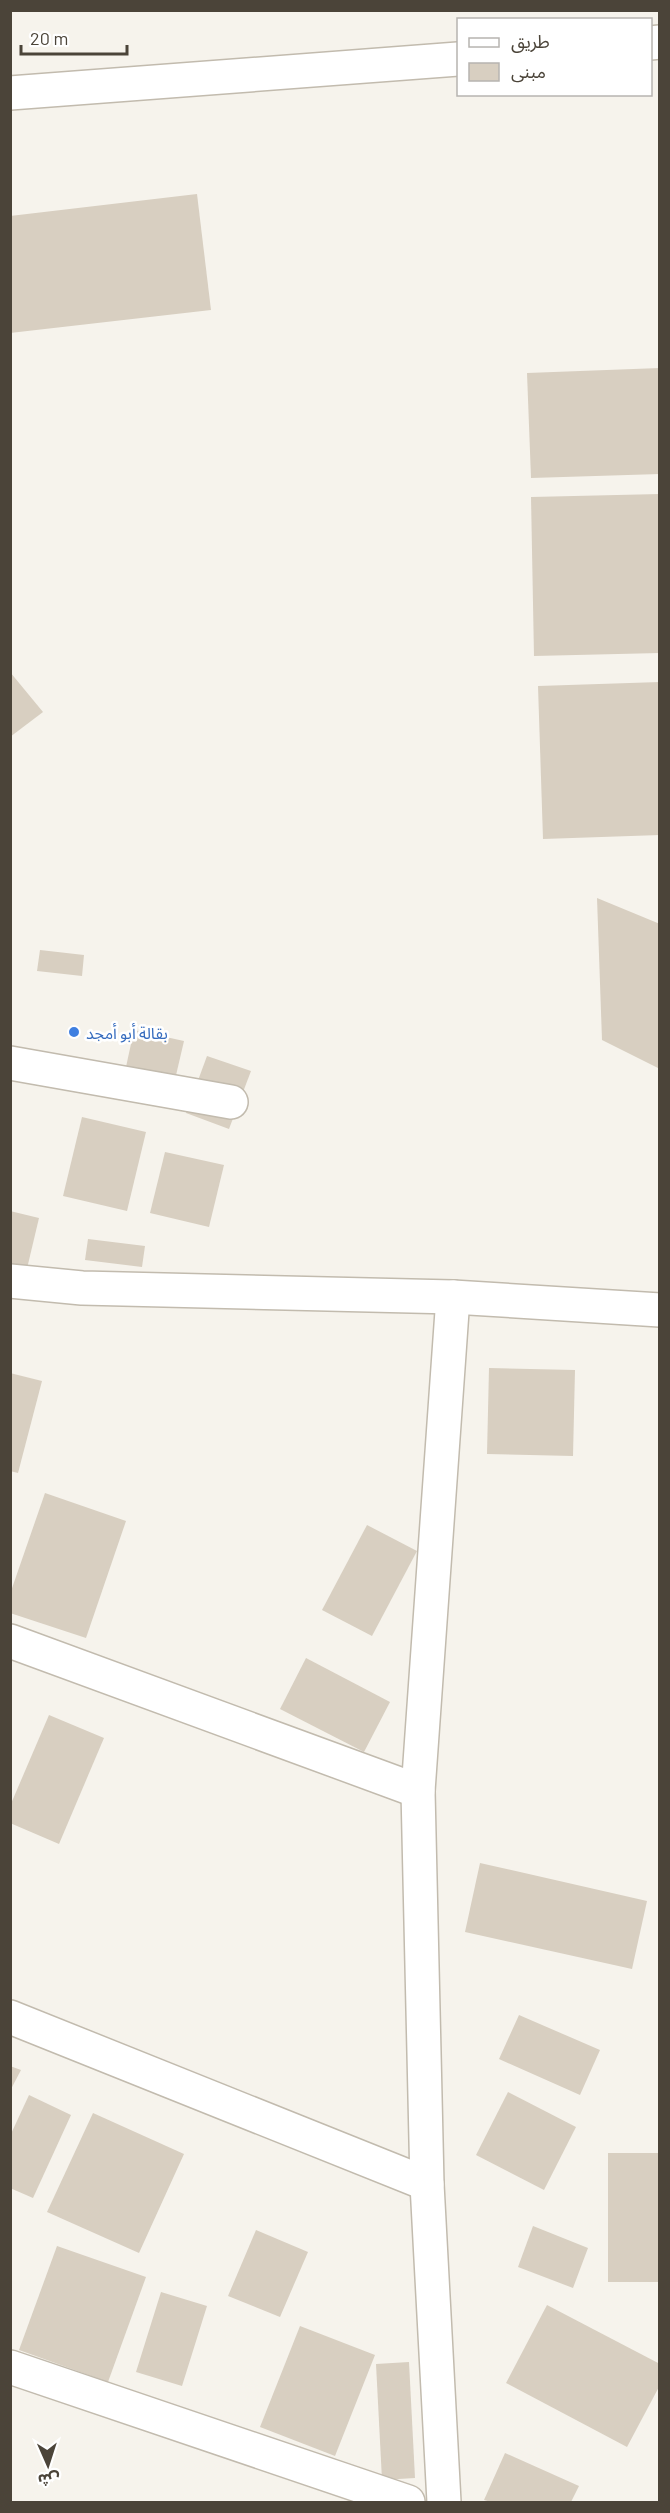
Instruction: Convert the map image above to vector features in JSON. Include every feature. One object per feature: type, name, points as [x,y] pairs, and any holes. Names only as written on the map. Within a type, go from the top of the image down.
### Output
[{"type":"street","points":[[10,93],[457,59]]},
{"type":"street","points":[[10,1063],[231,1102]]},
{"type":"street","points":[[10,1281],[82,1288],[453,1297],[660,1310]]},
{"type":"street","points":[[444,2502],[427,2184],[418,1791],[453,1297]]},
{"type":"street","points":[[10,1641],[418,1791]]},
{"type":"street","points":[[10,2017],[427,2184]]},
{"type":"street","points":[[10,2367],[408,2502]]},
{"type":"building","points":[[197,194],[211,310],[10,333],[10,216]]},
{"type":"building","points":[[660,368],[660,474],[531,478],[527,373]]},
{"type":"building","points":[[660,494],[660,653],[534,656],[531,497]]},
{"type":"building","points":[[10,672],[43,712],[10,737]]},
{"type":"building","points":[[660,682],[660,835],[543,839],[538,686]]},
{"type":"building","points":[[597,898],[660,924],[660,1069],[602,1040]]},
{"type":"building","points":[[40,950],[84,955],[82,976],[37,971]]},
{"type":"building","points":[[134,1030],[184,1041],[170,1101],[121,1090]]},
{"type":"building","points":[[207,1056],[251,1071],[229,1129],[186,1113]]},
{"type":"building","points":[[82,1117],[146,1132],[127,1211],[63,1196]]},
{"type":"building","points":[[165,1152],[224,1165],[209,1227],[150,1213]]},
{"type":"building","points":[[10,1211],[39,1218],[25,1277],[10,1274]]},
{"type":"building","points":[[88,1239],[145,1246],[142,1267],[85,1260]]},
{"type":"building","points":[[489,1368],[575,1370],[573,1456],[487,1454]]},
{"type":"building","points":[[10,1373],[42,1381],[18,1473],[10,1471]]},
{"type":"building","points":[[45,1493],[126,1521],[86,1638],[10,1613],[10,1594]]},
{"type":"building","points":[[367,1525],[417,1551],[372,1636],[322,1610]]},
{"type":"building","points":[[306,1658],[390,1702],[364,1752],[280,1709]]},
{"type":"building","points":[[49,1715],[104,1738],[59,1844],[10,1823],[10,1806]]},
{"type":"building","points":[[480,1863],[647,1901],[632,1969],[465,1932]]},
{"type":"building","points":[[519,2015],[600,2050],[580,2095],[499,2059]]},
{"type":"building","points":[[10,2066],[21,2070],[10,2091]]},
{"type":"building","points":[[508,2092],[576,2127],[544,2190],[476,2155]]},
{"type":"building","points":[[29,2095],[71,2115],[33,2198],[10,2188],[10,2136]]},
{"type":"building","points":[[93,2113],[184,2154],[139,2253],[47,2212]]},
{"type":"building","points":[[608,2153],[660,2153],[660,2282],[608,2282]]},
{"type":"building","points":[[533,2226],[588,2248],[573,2288],[518,2267]]},
{"type":"building","points":[[256,2230],[308,2252],[280,2317],[228,2296]]},
{"type":"building","points":[[57,2246],[146,2277],[108,2382],[19,2350]]},
{"type":"building","points":[[161,2292],[207,2306],[182,2386],[136,2372]]},
{"type":"building","points":[[547,2305],[660,2364],[660,2385],[627,2447],[506,2383]]},
{"type":"building","points":[[300,2326],[375,2355],[335,2456],[260,2427]]},
{"type":"building","points":[[409,2362],[415,2478],[382,2480],[376,2364]]},
{"type":"building","points":[[505,2453],[579,2486],[571,2502],[491,2502],[484,2500]]},
{"type":"place","name":"بقالة أبو أمجد","points":[[74,1032]]}]
